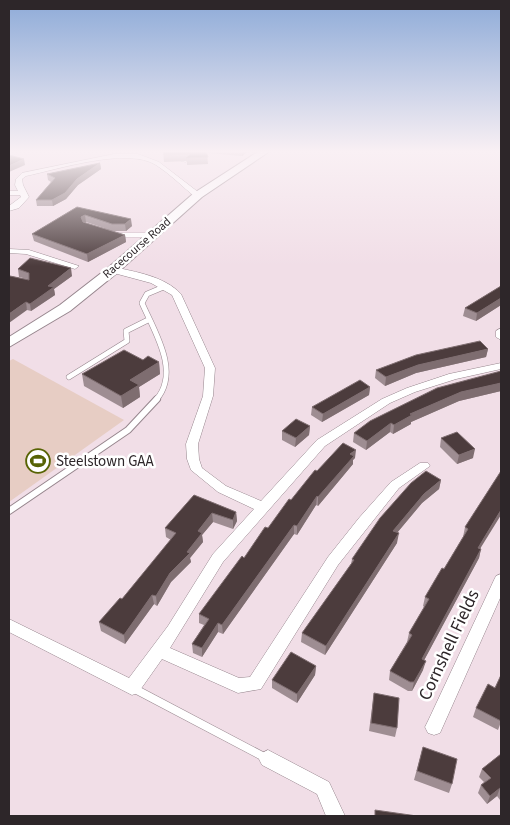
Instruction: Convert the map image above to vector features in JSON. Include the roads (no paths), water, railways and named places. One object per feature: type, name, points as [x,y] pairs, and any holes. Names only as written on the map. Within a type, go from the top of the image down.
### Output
[{"type":"street","points":[[9,208],[23,200],[24,194],[22,190]]},
{"type":"street","points":[[191,190],[198,195]]},
{"type":"street","name":"Racecourse Road","points":[[9,343],[64,308],[113,270],[206,190]]},
{"type":"street","points":[[9,193],[24,194]]},
{"type":"street","points":[[9,251],[26,252],[75,266]]},
{"type":"street","points":[[113,270],[147,278],[166,286],[176,294],[210,368],[208,396],[192,444],[193,459],[197,470],[222,489],[264,508]]},
{"type":"street","points":[[501,331],[501,337]]},
{"type":"street","points":[[9,625],[132,688],[160,651],[218,558],[321,443],[386,401],[411,390],[453,376],[501,366]]},
{"type":"street","points":[[160,651],[238,686],[255,684],[333,561],[364,521],[395,485],[424,466]]},
{"type":"street","name":"Cornshell Fields","points":[[434,727],[501,580]]},
{"type":"street","points":[[268,759],[323,788],[336,816]]},
{"type":"lane","points":[[112,235],[152,235]]},
{"type":"lane","points":[[9,511],[128,430],[160,395],[167,368],[163,350],[142,303],[148,294],[166,286]]},
{"type":"lane","points":[[69,377],[127,340],[126,331],[148,320]]},
{"type":"lane","points":[[132,688],[268,759]]},
{"type":"place","name":"Steelstown GAA","points":[[38,461]]}]
